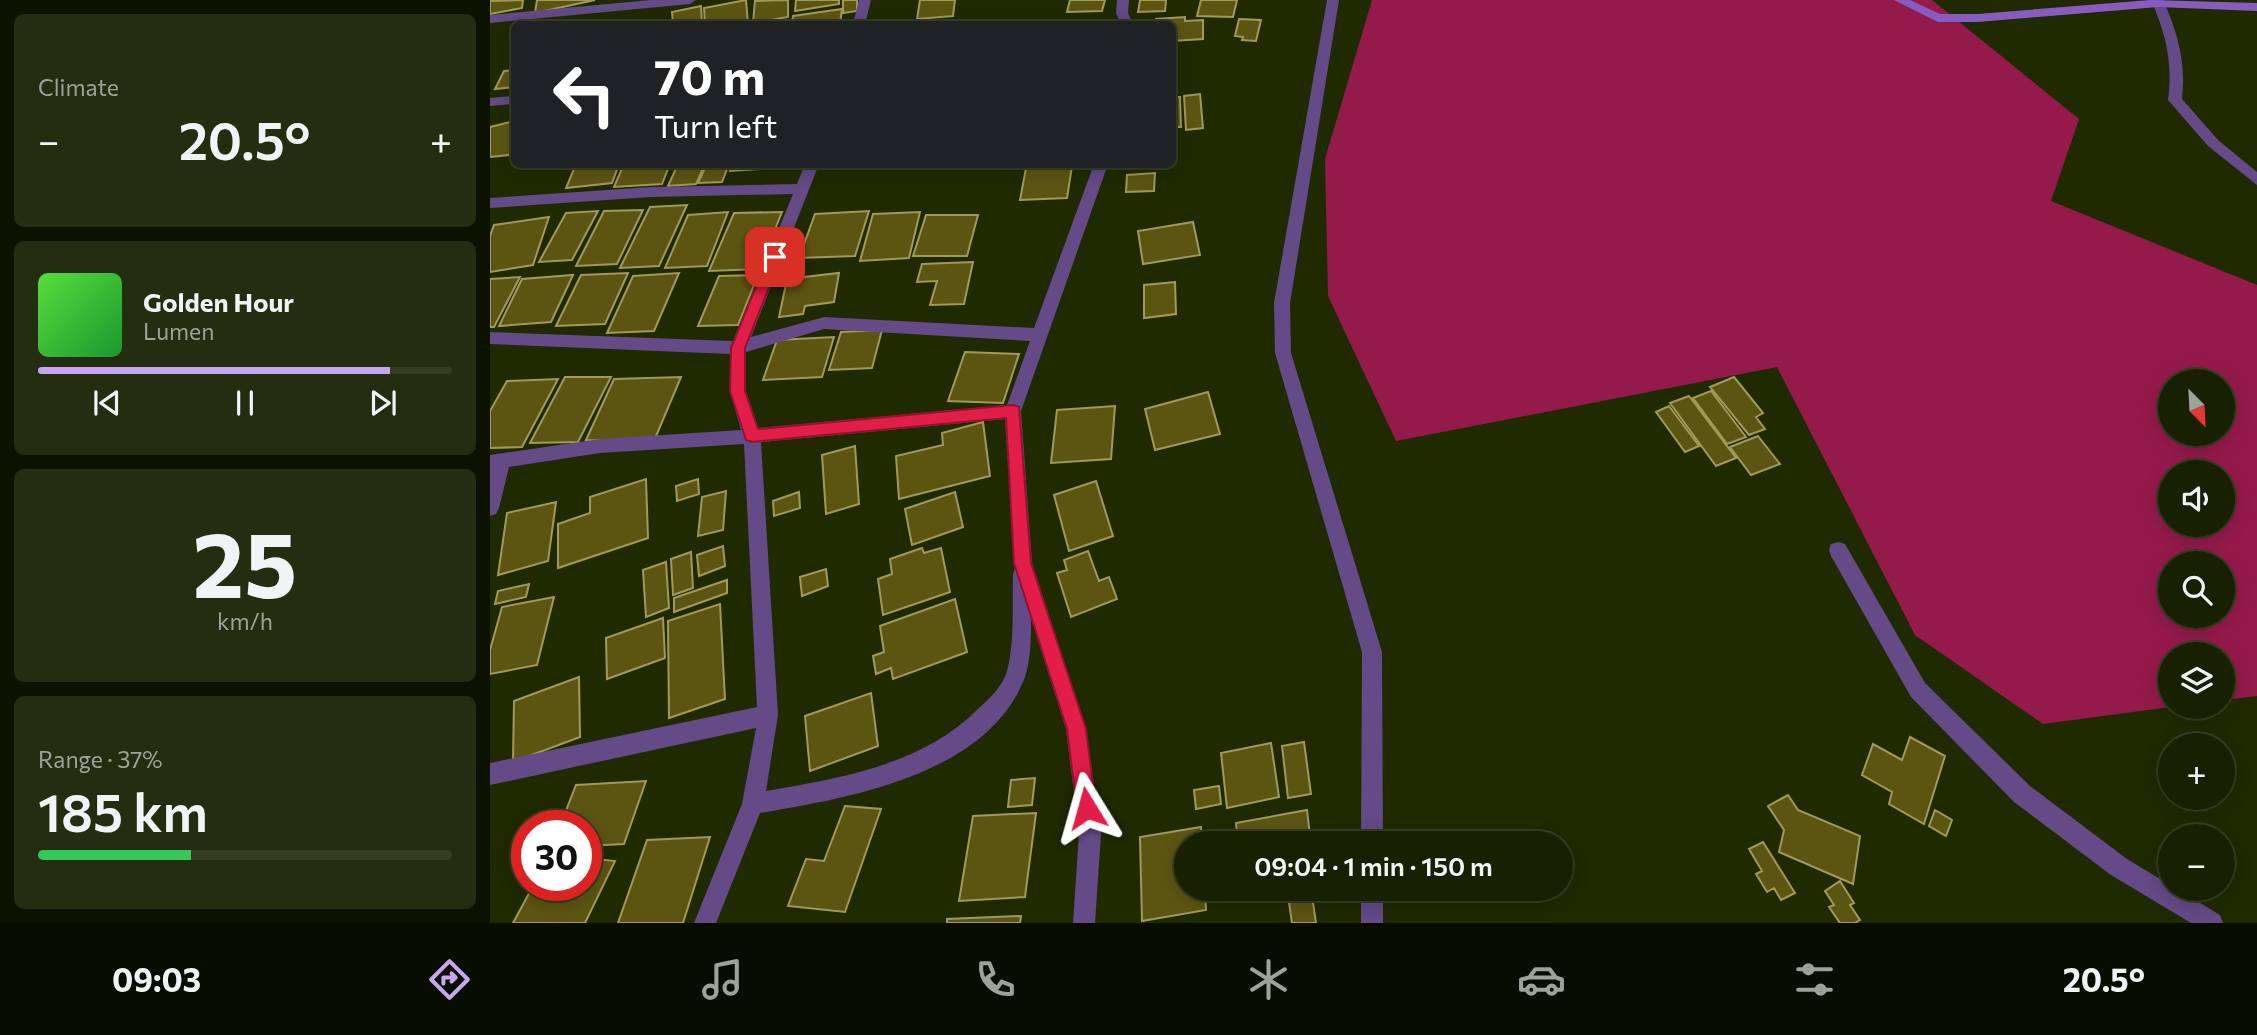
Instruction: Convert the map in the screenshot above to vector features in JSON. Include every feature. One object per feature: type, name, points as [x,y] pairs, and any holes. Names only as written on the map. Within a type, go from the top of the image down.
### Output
[{"type":"street","points":[[490,19],[690,0]]},
{"type":"street","points":[[860,21],[865,0]]},
{"type":"street","points":[[1123,0],[1122,13],[1126,21]]},
{"type":"street","points":[[1333,0],[1282,303],[1283,353],[1372,652],[1372,831]]},
{"type":"street","points":[[1899,0],[1938,18],[1978,18],[2157,1],[2257,6]]},
{"type":"street","points":[[2157,1],[2171,30],[2180,68],[2175,100],[2213,143],[2257,180]]},
{"type":"street","points":[[490,102],[511,100]]},
{"type":"street","points":[[705,923],[753,804],[768,715],[752,436],[738,391],[738,348],[810,168]]},
{"type":"street","points":[[753,804],[842,788],[906,767],[947,748],[984,721],[1004,696],[1017,671],[1023,563],[1013,411],[1100,168]]},
{"type":"street","points":[[490,203],[651,192],[802,188]]},
{"type":"street","points":[[490,338],[738,348],[768,337],[824,323],[1041,335]]},
{"type":"street","points":[[490,508],[496,461],[600,446],[752,436],[1013,411]]},
{"type":"street","points":[[1838,550],[1919,690],[2022,794],[2119,867],[2212,923]]},
{"type":"street","points":[[1023,563],[1076,729],[1090,834],[1084,923]]},
{"type":"street","points":[[490,774],[768,715]]},
{"type":"street","points":[[1372,901],[1372,923]]},
{"type":"shaded area","points":[[1372,0],[1932,0],[2079,119],[2051,201],[2257,285],[2257,696],[2235,699],[2235,642],[2158,642],[2158,709],[2043,724],[1915,635],[1777,367],[1396,441],[1328,296],[1325,159]]},
{"type":"building","points":[[523,0],[522,8],[490,14],[490,1]]},
{"type":"building","points":[[537,0],[595,0],[535,13]]},
{"type":"building","points":[[746,0],[748,21],[705,21],[704,8]]},
{"type":"building","points":[[788,0],[788,17],[753,21],[755,1]]},
{"type":"building","points":[[796,0],[839,0],[839,4],[795,11]]},
{"type":"building","points":[[843,0],[857,0],[857,11],[843,13]]},
{"type":"building","points":[[920,0],[955,0],[953,16],[917,19]]},
{"type":"building","points":[[1070,0],[1105,0],[1102,11],[1067,12]]},
{"type":"building","points":[[1140,0],[1166,0],[1165,11],[1138,12]]},
{"type":"building","points":[[1201,0],[1237,0],[1233,17],[1197,16]]},
{"type":"building","points":[[701,6],[702,21],[673,21],[672,12]]},
{"type":"building","points":[[842,9],[840,21],[792,21],[793,16]]},
{"type":"building","points":[[1185,17],[1185,21],[1203,20],[1203,39],[1176,41],[1176,21],[1156,19]]},
{"type":"building","points":[[1239,19],[1261,20],[1256,41],[1242,40],[1243,37],[1235,36]]},
{"type":"building","points":[[511,70],[511,87],[495,89],[504,71]]},
{"type":"building","points":[[1200,94],[1203,128],[1186,130],[1184,96]]},
{"type":"building","points":[[1176,97],[1180,97],[1181,127],[1176,127]]},
{"type":"building","points":[[511,122],[509,155],[490,157],[490,127]]},
{"type":"building","points":[[574,168],[618,168],[612,183],[566,188]]},
{"type":"building","points":[[622,168],[668,168],[662,184],[614,187]]},
{"type":"building","points":[[676,168],[703,168],[696,184],[668,186]]},
{"type":"building","points":[[705,168],[727,168],[722,182],[698,183]]},
{"type":"building","points":[[731,168],[774,168],[730,171]]},
{"type":"building","points":[[1026,168],[1072,168],[1067,198],[1020,200]]},
{"type":"building","points":[[1155,173],[1154,191],[1126,192],[1127,175]]},
{"type":"building","points":[[687,205],[659,266],[620,268],[650,207]]},
{"type":"building","points":[[643,210],[617,264],[576,266],[604,211]]},
{"type":"building","points":[[598,211],[572,260],[539,262],[566,213]]},
{"type":"building","points":[[869,211],[855,256],[799,258],[815,214]]},
{"type":"building","points":[[728,212],[707,266],[665,268],[688,215]]},
{"type":"building","points":[[782,212],[759,269],[709,271],[734,213]]},
{"type":"building","points":[[920,212],[909,258],[860,261],[873,214]]},
{"type":"building","points":[[926,215],[978,215],[967,256],[913,256]]},
{"type":"building","points":[[549,217],[533,265],[490,272],[490,236],[494,225]]},
{"type":"building","points":[[1193,222],[1200,255],[1143,264],[1138,231]]},
{"type":"building","points":[[973,262],[964,304],[930,305],[937,281],[917,282],[922,264]]},
{"type":"building","points":[[628,273],[605,324],[556,326],[581,275]]},
{"type":"building","points":[[679,273],[654,331],[607,333],[633,276]]},
{"type":"building","points":[[839,273],[834,302],[805,306],[803,314],[779,317],[787,279]]},
{"type":"building","points":[[573,275],[551,322],[499,326],[522,279]]},
{"type":"building","points":[[758,275],[738,325],[698,326],[719,276]]},
{"type":"building","points":[[520,277],[494,327],[490,327],[490,279]]},
{"type":"building","points":[[1175,282],[1176,314],[1144,318],[1144,285]]},
{"type":"building","points":[[882,330],[872,368],[829,370],[841,332]]},
{"type":"building","points":[[834,337],[822,377],[763,380],[777,340]]},
{"type":"building","points":[[965,352],[1019,354],[1003,403],[948,401]]},
{"type":"building","points":[[565,377],[611,377],[578,442],[530,443]]},
{"type":"building","points":[[681,377],[654,441],[586,440],[614,379]]},
{"type":"building","points":[[1734,377],[1763,413],[1756,417],[1765,429],[1749,435],[1710,387]]},
{"type":"building","points":[[558,379],[522,447],[490,448],[490,411],[507,381]]},
{"type":"building","points":[[1711,391],[1746,437],[1727,444],[1693,398]]},
{"type":"building","points":[[1208,392],[1220,434],[1155,450],[1145,409]]},
{"type":"building","points":[[1689,396],[1736,458],[1716,466],[1670,403]]},
{"type":"building","points":[[1115,406],[1111,459],[1051,463],[1057,410]]},
{"type":"building","points":[[1669,406],[1699,446],[1685,452],[1656,412]]},
{"type":"building","points":[[983,422],[990,476],[899,499],[896,456],[943,445],[942,433]]},
{"type":"building","points":[[1758,436],[1780,464],[1751,475],[1730,447]]},
{"type":"building","points":[[855,446],[859,504],[826,514],[822,455]]},
{"type":"building","points":[[646,479],[648,538],[558,568],[558,524],[590,513],[590,497]]},
{"type":"building","points":[[698,479],[699,494],[677,501],[676,486]]},
{"type":"building","points":[[1096,481],[1113,536],[1069,551],[1054,495]]},
{"type":"building","points":[[726,491],[723,530],[698,536],[702,497]]},
{"type":"building","points":[[799,492],[800,508],[774,516],[773,501]]},
{"type":"building","points":[[955,492],[963,527],[912,545],[905,509]]},
{"type":"building","points":[[556,502],[548,561],[498,575],[507,513]]},
{"type":"building","points":[[723,546],[725,566],[699,576],[697,555]]},
{"type":"building","points":[[922,548],[924,553],[941,548],[950,592],[883,615],[878,579],[892,574],[890,559]]},
{"type":"building","points":[[1088,551],[1099,581],[1109,577],[1117,599],[1071,617],[1057,573],[1067,570],[1064,560]]},
{"type":"building","points":[[691,552],[693,588],[673,595],[671,559]]},
{"type":"building","points":[[666,562],[669,608],[646,617],[643,570]]},
{"type":"building","points":[[826,569],[828,586],[802,596],[800,577]]},
{"type":"building","points":[[727,580],[727,593],[674,612],[674,598]]},
{"type":"building","points":[[529,584],[526,597],[495,604],[498,591]]},
{"type":"building","points":[[554,597],[537,665],[490,674],[490,650],[502,607]]},
{"type":"building","points":[[955,599],[967,652],[893,679],[891,668],[876,674],[873,656],[884,652],[880,626]]},
{"type":"building","points":[[720,604],[725,699],[669,718],[668,621]]},
{"type":"building","points":[[663,618],[665,658],[607,679],[606,638]]},
{"type":"building","points":[[579,677],[580,737],[513,762],[514,701]]},
{"type":"building","points":[[871,693],[878,746],[810,771],[805,716]]},
{"type":"building","points":[[1910,737],[1945,756],[1924,824],[1889,804],[1892,792],[1862,775],[1873,744],[1902,760]]},
{"type":"building","points":[[1304,742],[1311,794],[1288,798],[1282,746]]},
{"type":"building","points":[[1271,743],[1279,797],[1227,808],[1221,753]]},
{"type":"building","points":[[1035,778],[1032,805],[1008,807],[1011,780]]},
{"type":"building","points":[[646,781],[624,844],[602,845],[602,810],[566,810],[576,785]]},
{"type":"building","points":[[1219,786],[1221,804],[1196,809],[1194,790]]},
{"type":"building","points":[[1788,795],[1798,810],[1860,836],[1853,884],[1779,852],[1784,830],[1768,806]]},
{"type":"building","points":[[845,806],[881,809],[845,912],[788,906],[806,859],[824,861]]},
{"type":"building","points":[[1307,810],[1309,831],[1237,831],[1236,823]]},
{"type":"building","points":[[1935,810],[1952,820],[1946,836],[1929,826]]},
{"type":"building","points":[[1036,813],[1025,897],[959,901],[973,816]]},
{"type":"building","points":[[1201,827],[1201,831],[1177,831]]},
{"type":"building","points":[[1174,831],[1174,901],[1206,901],[1206,910],[1142,921],[1140,837]]},
{"type":"building","points":[[710,837],[683,923],[618,923],[647,840]]},
{"type":"building","points":[[1763,842],[1795,893],[1781,900],[1774,888],[1767,892],[1756,874],[1762,871],[1749,849]]},
{"type":"building","points":[[602,860],[615,861],[602,888]]},
{"type":"building","points":[[1840,881],[1854,903],[1850,905],[1860,920],[1855,923],[1840,923],[1829,907],[1834,905],[1825,891]]},
{"type":"building","points":[[525,901],[596,901],[585,923],[513,923]]},
{"type":"building","points":[[1289,901],[1313,901],[1316,923],[1292,923]]},
{"type":"building","points":[[1021,916],[1020,923],[947,923],[947,919]]},
{"type":"route","points":[[775,257],[738,348],[738,391],[752,436],[1013,411],[1023,563],[1076,729],[1087,808]]}]
